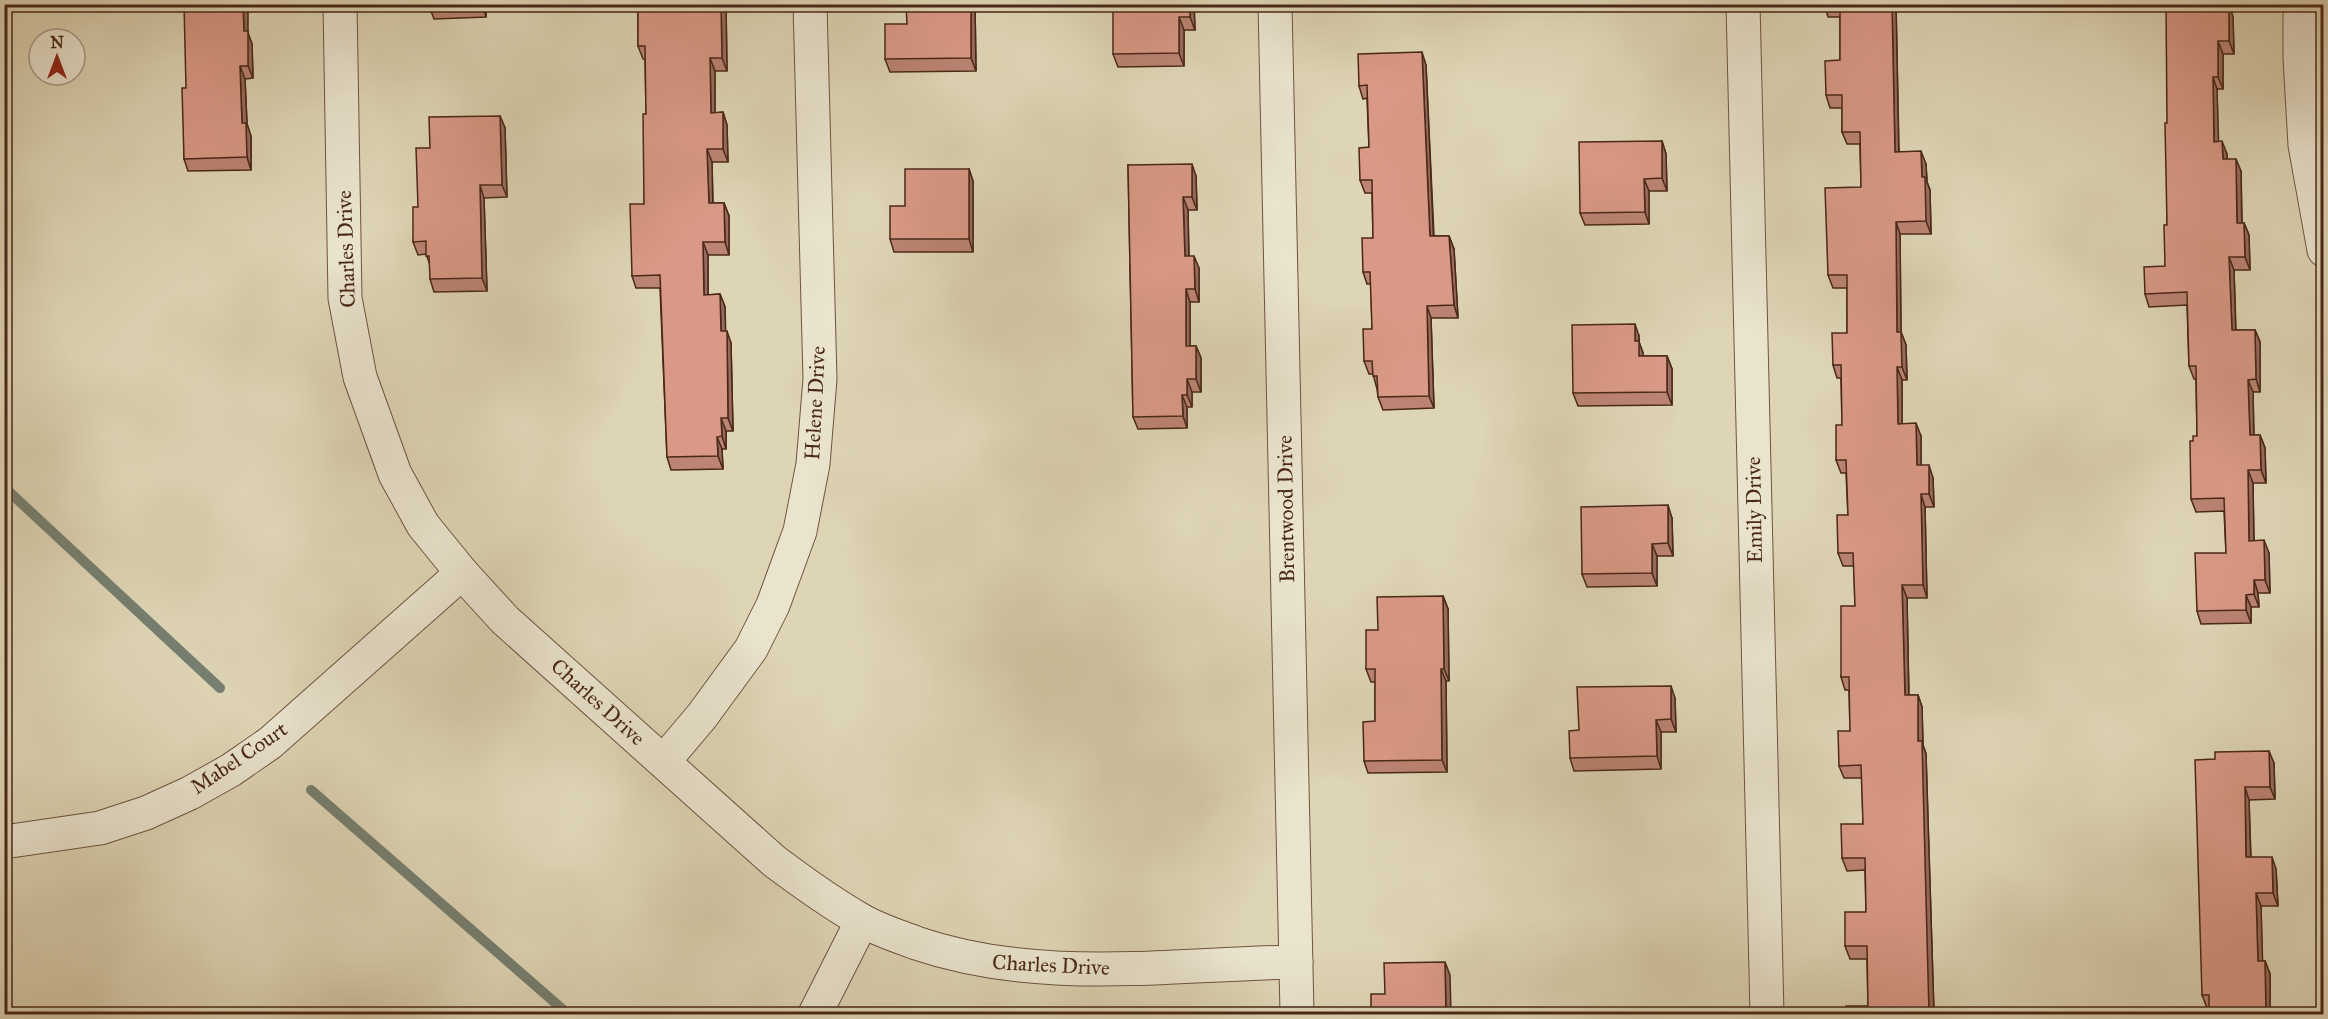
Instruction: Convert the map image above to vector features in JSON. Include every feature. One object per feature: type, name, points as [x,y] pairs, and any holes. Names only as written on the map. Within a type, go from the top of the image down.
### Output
[{"type":"street","name":"Charles Drive","points":[[340,4],[345,298],[360,376],[395,474],[423,525],[462,573],[506,620],[774,861],[862,921],[940,951],[980,961],[1020,967],[1075,970],[1296,962]]},
{"type":"street","name":"Helene Drive","points":[[664,761],[702,716],[751,649],[773,605],[800,531],[813,464],[820,379],[810,4]]},
{"type":"street","name":"Brentwood Drive","points":[[1275,4],[1297,1014]]},
{"type":"street","name":"Emily Drive","points":[[1743,4],[1767,1014]]},
{"type":"street","points":[[2300,4],[2312,58],[2305,145],[2324,250]]},
{"type":"street","name":"Mabel Court","points":[[4,842],[100,828],[146,813],[220,776],[270,743],[462,573]]},
{"type":"street","points":[[815,1014],[862,921]]},
{"type":"building","points":[[184,4],[243,4],[244,31],[248,31],[248,66],[240,66],[242,123],[246,123],[247,157],[184,159],[182,88],[186,88]]},
{"type":"building","points":[[429,4],[479,4],[429,6]]},
{"type":"building","points":[[638,4],[721,4],[722,58],[710,58],[711,113],[723,112],[723,149],[707,149],[709,203],[724,203],[725,242],[703,242],[704,295],[720,294],[721,331],[727,331],[728,418],[721,418],[722,436],[717,437],[718,456],[667,457],[660,275],[632,276],[630,204],[644,204],[643,114],[646,114],[645,46],[638,46]]},
{"type":"building","points":[[906,4],[971,4],[971,58],[885,59],[885,24],[907,24]]},
{"type":"building","points":[[1113,4],[1190,4],[1190,17],[1179,17],[1179,53],[1113,54]]},
{"type":"building","points":[[1840,4],[1892,4],[1895,152],[1921,151],[1922,177],[1925,177],[1926,221],[1896,222],[1897,332],[1901,332],[1902,367],[1897,367],[1898,424],[1916,423],[1917,465],[1929,465],[1929,494],[1921,494],[1923,585],[1902,585],[1905,695],[1918,695],[1918,741],[1922,741],[1929,1014],[1846,1014],[1846,1006],[1868,1006],[1867,946],[1845,946],[1845,912],[1866,912],[1865,858],[1842,858],[1841,824],[1863,824],[1861,765],[1839,766],[1838,731],[1850,731],[1849,677],[1841,677],[1841,606],[1855,606],[1853,553],[1838,553],[1837,515],[1848,515],[1846,460],[1836,460],[1836,425],[1842,425],[1841,365],[1833,365],[1832,333],[1847,333],[1847,275],[1828,275],[1825,188],[1861,187],[1860,132],[1842,132],[1842,95],[1826,95],[1825,61],[1840,60]]},
{"type":"building","points":[[2166,4],[2229,4],[2229,41],[2218,41],[2218,77],[2213,77],[2214,142],[2222,141],[2223,159],[2236,159],[2237,223],[2244,223],[2245,257],[2229,257],[2232,330],[2255,330],[2256,379],[2248,380],[2250,435],[2260,435],[2261,470],[2248,470],[2249,541],[2264,540],[2265,580],[2254,580],[2254,594],[2246,595],[2246,610],[2197,611],[2195,553],[2226,553],[2224,498],[2191,499],[2190,441],[2193,441],[2193,436],[2197,436],[2196,366],[2189,366],[2187,292],[2145,294],[2144,267],[2165,266],[2164,225],[2167,225]]},
{"type":"building","points":[[1422,52],[1430,236],[1449,236],[1454,305],[1427,306],[1429,396],[1378,397],[1377,376],[1373,376],[1372,361],[1364,361],[1363,329],[1372,329],[1370,272],[1363,272],[1362,238],[1373,238],[1372,180],[1360,180],[1359,148],[1369,147],[1367,85],[1359,86],[1358,54]]},
{"type":"building","points":[[500,116],[502,185],[480,185],[482,278],[430,279],[426,241],[413,242],[413,207],[418,207],[416,148],[430,148],[429,117]]},
{"type":"building","points":[[1662,141],[1662,178],[1644,179],[1645,212],[1580,213],[1579,142]]},
{"type":"building","points":[[1192,164],[1192,197],[1183,197],[1185,256],[1194,256],[1195,289],[1186,289],[1186,346],[1196,346],[1196,379],[1187,379],[1187,395],[1182,395],[1183,416],[1133,417],[1128,165]]},
{"type":"building","points":[[905,169],[969,169],[969,239],[890,239],[890,206],[905,206]]},
{"type":"building","points":[[1635,324],[1635,341],[1639,341],[1639,356],[1667,356],[1667,392],[1573,393],[1572,325]]},
{"type":"building","points":[[1668,505],[1668,543],[1652,544],[1652,573],[1582,574],[1581,507]]},
{"type":"building","points":[[1443,596],[1442,760],[1364,761],[1363,722],[1375,721],[1375,669],[1366,669],[1366,630],[1378,630],[1377,597]]},
{"type":"building","points":[[1671,686],[1671,719],[1656,720],[1657,756],[1570,758],[1569,731],[1579,730],[1577,687]]},
{"type":"building","points":[[2269,751],[2270,787],[2245,787],[2246,857],[2272,857],[2273,893],[2256,893],[2258,961],[2265,961],[2266,1014],[2209,1014],[2209,995],[2202,995],[2195,760],[2215,759],[2215,752]]},
{"type":"building","points":[[1445,962],[1446,1014],[1371,1014],[1371,994],[1385,994],[1384,963]]},
{"type":"waterway","points":[[4,487],[220,688]]},
{"type":"waterway","points":[[311,790],[568,1014]]}]
